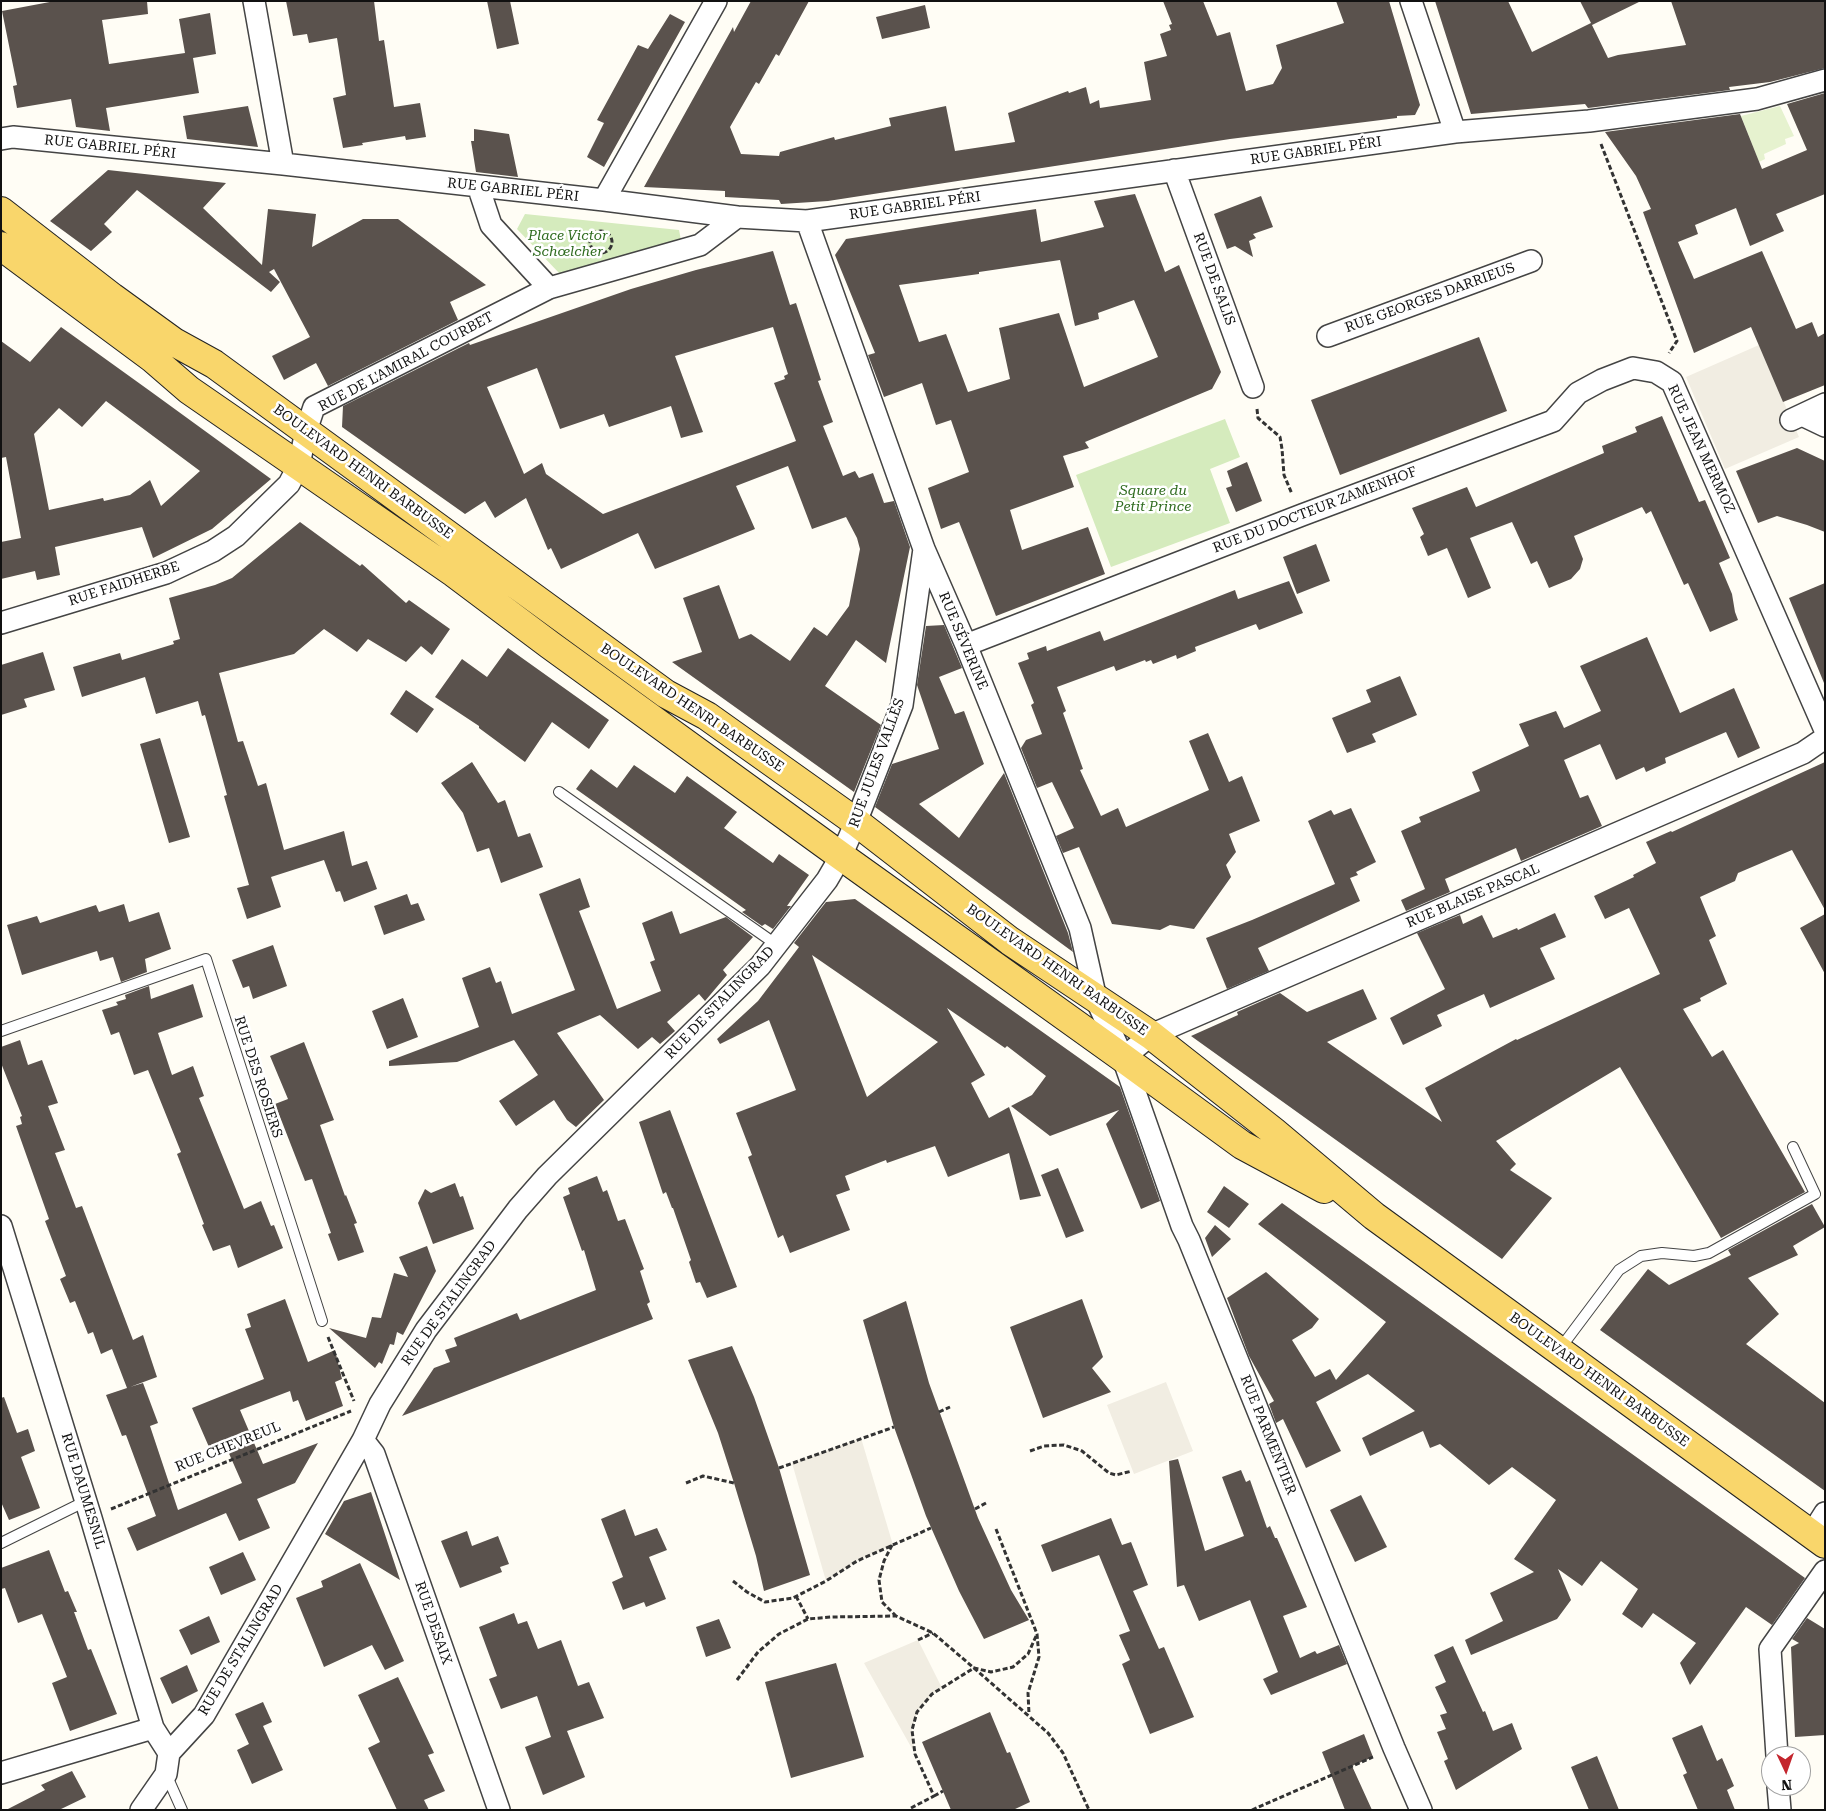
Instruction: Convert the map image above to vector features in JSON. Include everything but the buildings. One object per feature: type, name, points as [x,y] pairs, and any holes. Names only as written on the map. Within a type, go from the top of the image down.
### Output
[{"type":"main road","name":"BOULEVARD HENRI BARBUSSE","points":[[1,211],[174,342],[214,364],[666,694],[707,716],[856,822],[1010,941],[1151,1035],[1274,1131],[1374,1216],[1558,1351],[1820,1531]]},
{"type":"main road","name":"BOULEVARD HENRI BARBUSSE","points":[[1,246],[152,358],[188,390],[454,573],[550,645],[1242,1145],[1374,1216]]},
{"type":"street","points":[[254,1],[283,164]]},
{"type":"street","points":[[604,200],[716,1]]},
{"type":"street","points":[[1411,1],[1454,132]]},
{"type":"street","name":"RUE GABRIEL PÉRI","points":[[1,139],[13,137],[283,164],[737,217],[807,221],[1454,132],[1563,124],[1756,99],[1825,80]]},
{"type":"street","name":"RUE DE SALIS","points":[[1174,170],[1253,387]]},
{"type":"street","points":[[478,186],[491,226],[549,288]]},
{"type":"street","name":"RUE DE L'AMIRAL COURBET","points":[[298,465],[314,408],[549,288],[700,245],[737,217]]},
{"type":"street","name":"RUE SÉVERINE","points":[[807,221],[924,549],[966,645],[1080,928],[1096,999],[1123,1058]]},
{"type":"street","name":"RUE GEORGES DARRIEUS","points":[[1328,336],[1531,261]]},
{"type":"street","name":"RUE DU DOCTEUR ZAMENHOF","points":[[966,645],[1302,515],[1553,421],[1578,394],[1602,380],[1633,368],[1656,372]]},
{"type":"street","name":"RUE JEAN MERMOZ","points":[[1656,372],[1672,382],[1825,730]]},
{"type":"street","points":[[1825,404],[1797,418],[1825,426]]},
{"type":"street","name":"RUE FAIDHERBE","points":[[1,623],[166,573],[213,551],[236,536],[290,484],[298,465]]},
{"type":"street","name":"RUE JULES VALLÈS","points":[[841,856],[902,705],[924,549]]},
{"type":"street","name":"RUE BLAISE PASCAL","points":[[1123,1058],[1151,1035],[1803,753],[1825,738]]},
{"type":"street","name":"RUE DE STALINGRAD","points":[[169,1753],[204,1715],[362,1440],[380,1404],[426,1330],[518,1209],[547,1176],[760,966],[827,880],[841,856]]},
{"type":"street","name":"RUE PARMENTIER","points":[[1123,1058],[1182,1226],[1394,1748],[1421,1810]]},
{"type":"street","name":"RUE DAUMESNIL","points":[[1,1226],[89,1509],[153,1728],[169,1753]]},
{"type":"street","name":"RUE DESAIX","points":[[362,1440],[374,1454],[499,1810]]},
{"type":"street","points":[[1775,1746],[1770,1650],[1825,1572]]},
{"type":"street","points":[[1,1773],[153,1728]]},
{"type":"street","points":[[141,1810],[166,1774],[169,1753]]},
{"type":"street","points":[[1779,1796],[1780,1810]]},
{"type":"lane","points":[[559,792],[776,945]]},
{"type":"lane","name":"RUE DES ROSIERS","points":[[1,1031],[206,958],[322,1321]]},
{"type":"lane","points":[[1558,1351],[1619,1270],[1641,1256],[1662,1253],[1694,1256],[1710,1253],[1815,1194],[1793,1147]]},
{"type":"lane","points":[[1,1543],[89,1509]]},
{"type":"lane","points":[[166,1774],[182,1810]]},
{"type":"path","name":"RUE JEAN MERMOZ","points":[[1589,121],[1602,145],[1677,341],[1656,372]]},
{"type":"path","points":[[603,230],[611,236],[612,244],[607,252],[598,253],[591,248],[589,240],[594,232],[603,230]]},
{"type":"path","points":[[1253,387],[1258,418],[1280,437],[1284,476],[1302,515]]},
{"type":"path","name":"RUE CHEVREUL","points":[[89,1509],[358,1408],[322,1321]]},
{"type":"path","points":[[939,1412],[950,1407]]},
{"type":"path","points":[[779,1468],[894,1427]]},
{"type":"path","points":[[1030,1451],[1044,1446],[1064,1445],[1082,1451],[1109,1473],[1116,1475],[1132,1471]]},
{"type":"path","points":[[686,1483],[703,1476],[734,1483]]},
{"type":"path","points":[[975,1509],[986,1503]]},
{"type":"path","points":[[733,1581],[747,1592],[765,1602],[796,1596],[826,1581],[857,1561],[931,1528]]},
{"type":"path","points":[[996,1529],[1037,1634],[1039,1657],[1028,1693],[1029,1714]]},
{"type":"path","points":[[892,1545],[884,1561],[879,1580],[882,1602],[896,1616],[933,1633],[1048,1732],[1063,1753],[1089,1810]]},
{"type":"path","points":[[796,1596],[808,1619]]},
{"type":"path","points":[[737,1680],[758,1652],[779,1634],[808,1619],[840,1616],[896,1616]]},
{"type":"path","points":[[918,1640],[933,1633]]},
{"type":"path","points":[[934,1796],[915,1754],[912,1730],[917,1712],[932,1694],[974,1668],[991,1672],[1013,1667],[1028,1654],[1037,1634]]},
{"type":"path","points":[[1252,1810],[1394,1748]]},
{"type":"path","points":[[911,1808],[943,1791]]},
{"type":"green space","points":[[1780,106],[1794,136],[1785,139],[1786,144],[1764,154],[1765,159],[1759,162],[1741,116]]},
{"type":"green space","name":"Place Victor Schœlcher","points":[[525,214],[679,230],[681,240],[560,274],[517,229]]},
{"type":"green space","name":"Square du Petit Prince","points":[[1225,419],[1240,457],[1210,469],[1230,523],[1111,567],[1076,475]]},
{"type":"shaded area","points":[[1759,345],[1799,437],[1725,469],[1686,377]]},
{"type":"shaded area","points":[[1166,1382],[1193,1451],[1134,1474],[1107,1405]]},
{"type":"shaded area","points":[[861,1438],[893,1545],[857,1561],[826,1581],[792,1463]]},
{"type":"shaded area","points":[[918,1640],[942,1688],[932,1694],[917,1712],[912,1730],[915,1754],[864,1663]]}]
